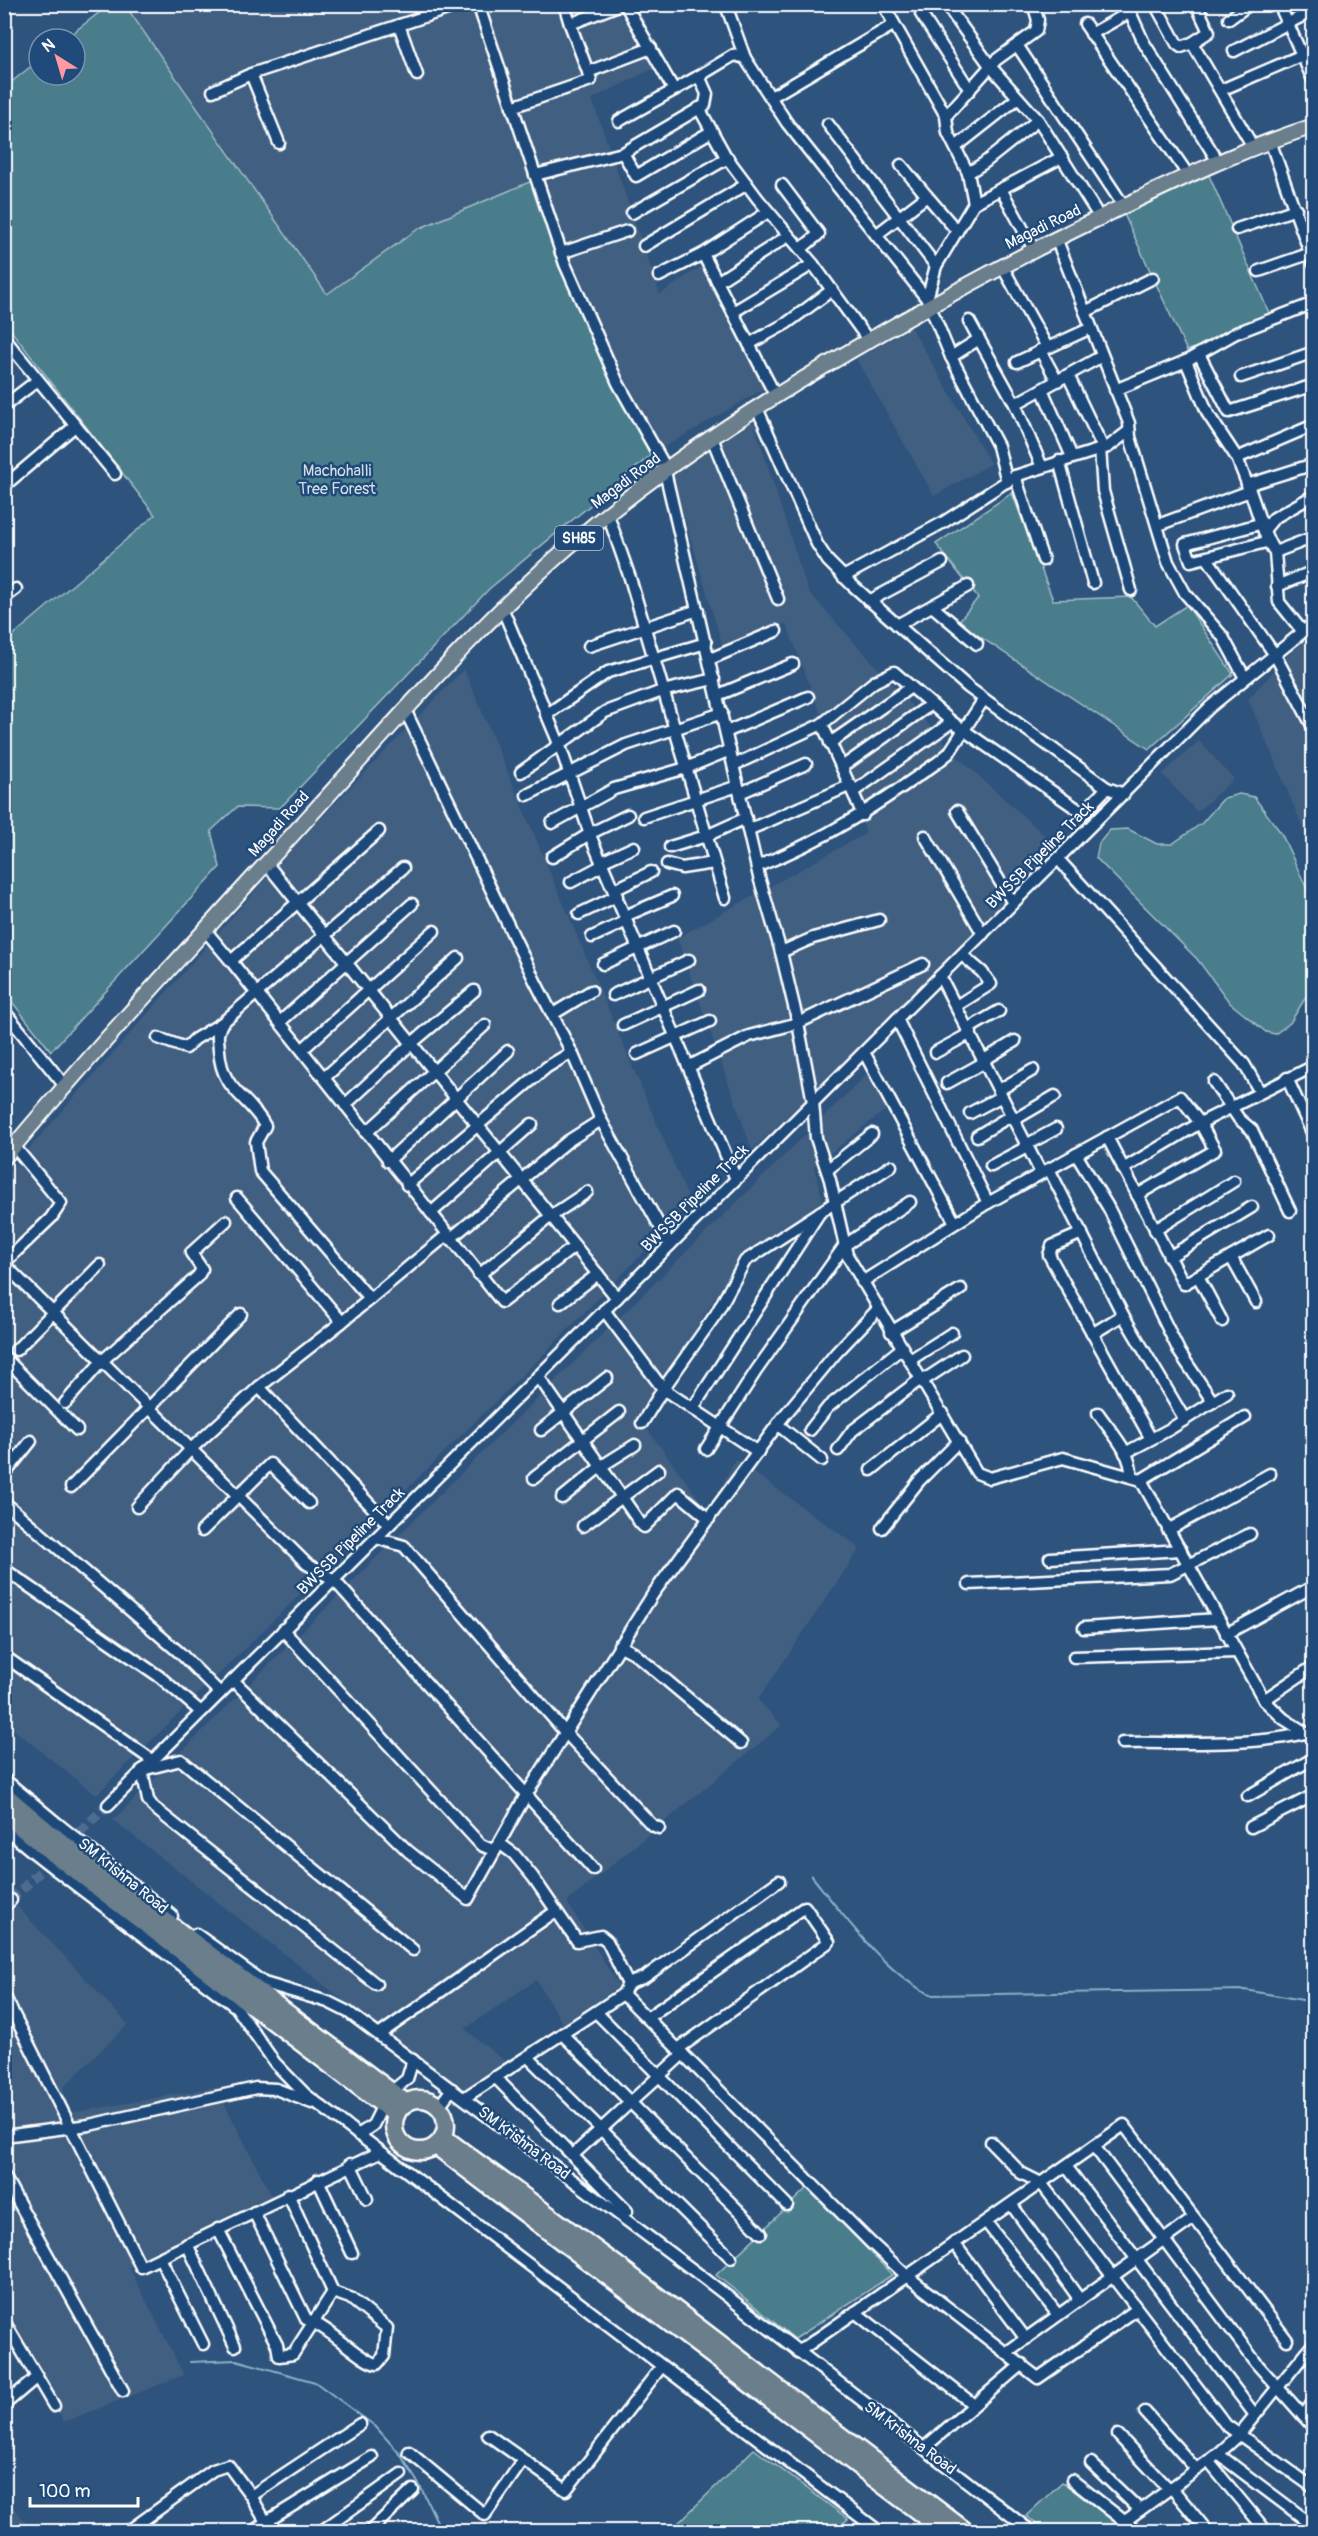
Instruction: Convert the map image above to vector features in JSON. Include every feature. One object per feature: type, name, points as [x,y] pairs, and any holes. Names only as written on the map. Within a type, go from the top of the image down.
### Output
[{"type":"highway","name":"SM Krishna Road","points":[[4,1794],[46,1838],[67,1855],[401,2109]]},
{"type":"highway","name":"SM Krishna Road","points":[[4,1813],[46,1838]]},
{"type":"highway","points":[[426,2099],[439,2106],[447,2122],[440,2141],[420,2151],[405,2146],[396,2133],[401,2109],[426,2099]]},
{"type":"highway","points":[[440,2141],[967,2532]]},
{"type":"highway","points":[[621,2277],[945,2532]]},
{"type":"main road","name":"Magadi Road","points":[[62,1083],[503,610],[582,535],[664,467],[928,302],[1030,242],[1214,155],[1314,117]]},
{"type":"main road","name":"Magadi Road","points":[[4,1158],[9,1146],[62,1083],[453,649],[577,529],[772,389],[864,334],[1056,238],[1214,164],[1314,126]]},
{"type":"street","points":[[213,91],[251,74],[463,4]]},
{"type":"street","points":[[478,4],[561,253],[618,383],[664,467],[748,830],[798,1023],[813,1102],[816,1138],[827,1170],[847,1255],[977,1473],[990,1478],[1064,1458],[1136,1478],[1245,1417]]},
{"type":"street","points":[[512,107],[591,80],[564,4]]},
{"type":"street","points":[[570,24],[623,4],[674,90]]},
{"type":"street","points":[[721,4],[727,8],[746,58],[788,123],[928,302],[951,357],[998,446],[1044,560]]},
{"type":"street","points":[[883,4],[946,116],[948,133],[957,146],[968,173],[974,203]]},
{"type":"street","points":[[946,116],[991,67],[1036,31],[1038,20],[1033,4]]},
{"type":"street","points":[[1155,4],[1177,44],[1181,47],[1209,32],[1196,4]]},
{"type":"street","points":[[1229,19],[1250,4]]},
{"type":"street","points":[[1279,4],[1314,82]]},
{"type":"street","points":[[1234,51],[1314,10]]},
{"type":"street","points":[[1091,34],[1130,12],[1144,43],[1214,155]]},
{"type":"street","points":[[952,13],[991,67],[1038,120],[1095,210]]},
{"type":"street","points":[[921,14],[970,90]]},
{"type":"street","points":[[1085,24],[1184,169]]},
{"type":"street","points":[[399,25],[417,75]]},
{"type":"street","points":[[771,97],[893,25]]},
{"type":"street","points":[[1192,43],[1249,140]]},
{"type":"street","points":[[1017,45],[1119,199]]},
{"type":"street","points":[[588,72],[651,48]]},
{"type":"street","points":[[1221,90],[1314,50]]},
{"type":"street","points":[[619,121],[734,55],[746,58]]},
{"type":"street","points":[[251,74],[279,143]]},
{"type":"street","points":[[535,175],[623,153],[705,105],[707,94],[699,76]]},
{"type":"street","points":[[957,146],[1018,98]]},
{"type":"street","points":[[699,108],[728,158],[768,212],[813,264],[864,334]]},
{"type":"street","points":[[968,173],[1038,120]]},
{"type":"street","points":[[828,124],[936,266]]},
{"type":"street","points":[[623,153],[636,176],[712,131]]},
{"type":"street","points":[[1259,271],[1312,257],[1270,141]]},
{"type":"street","points":[[928,302],[936,266],[974,203],[1062,157]]},
{"type":"street","points":[[632,213],[728,158]]},
{"type":"street","points":[[901,165],[957,231]]},
{"type":"street","points":[[644,246],[747,184]]},
{"type":"street","points":[[782,185],[819,234],[801,249]]},
{"type":"street","points":[[1001,189],[1030,242]]},
{"type":"street","points":[[876,235],[927,196]]},
{"type":"street","points":[[1237,229],[1296,209]]},
{"type":"street","points":[[659,276],[703,254],[768,212]]},
{"type":"street","points":[[561,253],[627,231]]},
{"type":"street","points":[[717,282],[788,236]]},
{"type":"street","points":[[1056,238],[1115,390],[1168,562],[1185,593],[1223,637],[1245,678]]},
{"type":"street","points":[[703,254],[772,389]]},
{"type":"street","points":[[732,312],[813,264]]},
{"type":"street","points":[[1002,266],[1044,349],[1057,381]]},
{"type":"street","points":[[1085,312],[1153,278]]},
{"type":"street","points":[[749,344],[787,323],[832,290]]},
{"type":"street","points":[[1115,390],[1186,361],[1236,333],[1314,303]]},
{"type":"street","points":[[969,321],[1015,404],[1042,467]]},
{"type":"street","points":[[1017,362],[1091,328]]},
{"type":"street","points":[[951,357],[979,339]]},
{"type":"street","points":[[7,347],[38,380],[115,474]]},
{"type":"street","points":[[1241,377],[1314,352]]},
{"type":"street","points":[[1199,354],[1229,412],[1314,384]]},
{"type":"street","points":[[1015,404],[1102,356]]},
{"type":"street","points":[[1186,361],[1208,414],[1237,458],[1264,526],[1266,542],[1275,552],[1279,602],[1303,632]]},
{"type":"street","points":[[1068,375],[1102,448],[1103,491],[1131,590]]},
{"type":"street","points":[[4,406],[38,380]]},
{"type":"street","points":[[1042,389],[1072,457]]},
{"type":"street","points":[[757,408],[817,544],[843,577],[984,699],[1107,788],[1124,794]]},
{"type":"street","points":[[1237,458],[1314,425]]},
{"type":"street","points":[[4,486],[75,426]]},
{"type":"street","points":[[843,577],[944,522],[1011,479],[1102,448],[1129,431]]},
{"type":"street","points":[[712,438],[778,599]]},
{"type":"street","points":[[1059,461],[1093,583]]},
{"type":"street","points":[[1158,525],[1314,464]]},
{"type":"street","points":[[1266,542],[1191,561],[1185,544],[1264,526],[1311,497]]},
{"type":"street","points":[[608,515],[630,578],[725,898]]},
{"type":"street","points":[[1275,552],[1314,537]]},
{"type":"street","points":[[1207,558],[1275,655],[1314,729]]},
{"type":"street","points":[[869,601],[942,562]]},
{"type":"street","points":[[1276,586],[1314,571]]},
{"type":"street","points":[[897,625],[968,586]]},
{"type":"street","points":[[4,598],[16,589]]},
{"type":"street","points":[[932,606],[977,645]]},
{"type":"street","points":[[503,610],[560,746],[602,864],[690,1066],[736,1179]]},
{"type":"street","points":[[589,646],[698,610]]},
{"type":"street","name":"BWSSB Pipeline Track","points":[[108,1805],[1210,707],[1314,623]]},
{"type":"street","points":[[710,659],[776,631]]},
{"type":"street","points":[[546,715],[608,672],[706,643]]},
{"type":"street","points":[[718,695],[793,664]]},
{"type":"street","points":[[734,765],[822,724],[888,673],[898,673],[930,705],[952,722],[1083,813],[1107,788]]},
{"type":"street","points":[[521,772],[605,712],[662,691],[714,679]]},
{"type":"street","points":[[830,743],[911,687]]},
{"type":"street","points":[[726,732],[808,697]]},
{"type":"street","points":[[758,866],[793,853],[863,815],[949,753],[984,699]]},
{"type":"street","points":[[842,767],[930,705]]},
{"type":"street","points":[[406,712],[535,981],[572,1052],[601,1120],[670,1245]]},
{"type":"street","points":[[527,795],[570,774],[594,759],[627,745],[722,713]]},
{"type":"street","points":[[748,830],[852,789],[952,722]]},
{"type":"street","points":[[822,724],[863,815]]},
{"type":"street","points":[[552,823],[614,789],[686,768],[730,750]]},
{"type":"street","points":[[644,817],[695,798],[739,789],[806,764]]},
{"type":"street","points":[[957,811],[1013,903]]},
{"type":"street","points":[[552,858],[591,833],[628,815]]},
{"type":"street","points":[[670,847],[706,836],[746,818]]},
{"type":"street","points":[[231,961],[379,831]]},
{"type":"street","points":[[925,836],[982,934]]},
{"type":"street","points":[[571,882],[634,847]]},
{"type":"street","points":[[1058,859],[1244,1064],[1260,1092]]},
{"type":"street","points":[[266,863],[617,1298]]},
{"type":"street","points":[[667,864],[682,868],[714,863]]},
{"type":"street","points":[[158,1038],[186,1048],[195,1039],[222,1023],[403,868]]},
{"type":"street","points":[[579,914],[651,872]]},
{"type":"street","points":[[592,937],[672,896]]},
{"type":"street","points":[[280,1022],[412,904]]},
{"type":"street","points":[[781,952],[813,938],[879,920]]},
{"type":"street","points":[[205,930],[303,1049],[388,1161],[502,1302],[575,1246]]},
{"type":"street","points":[[303,1049],[434,931]]},
{"type":"street","points":[[603,964],[674,931]]},
{"type":"street","points":[[956,1006],[991,984],[982,972],[962,954]]},
{"type":"street","points":[[324,1078],[390,1016],[458,958]]},
{"type":"street","points":[[614,995],[689,960]]},
{"type":"street","points":[[690,1066],[749,1036],[798,1023],[923,964]]},
{"type":"street","points":[[940,976],[1027,1146],[1045,1171],[1082,1233],[1124,1315],[1185,1420]]},
{"type":"street","points":[[623,1025],[699,990]]},
{"type":"street","points":[[345,1106],[412,1043],[474,991]]},
{"type":"street","points":[[553,1014],[591,991]]},
{"type":"street","points":[[4,1011],[62,1083]]},
{"type":"street","points":[[936,1052],[999,1011]]},
{"type":"street","points":[[897,1019],[988,1203]]},
{"type":"street","points":[[637,1054],[711,1021]]},
{"type":"street","points":[[222,1023],[216,1036],[220,1068],[227,1082],[265,1126],[256,1142],[260,1171],[370,1299]]},
{"type":"street","points":[[366,1133],[485,1025]]},
{"type":"street","points":[[947,1083],[1015,1041]]},
{"type":"street","points":[[388,1161],[508,1051]]},
{"type":"street","points":[[407,1185],[548,1067],[572,1052]]},
{"type":"street","points":[[864,1052],[956,1223]]},
{"type":"street","points":[[1123,1169],[1200,1123],[1314,1066]]},
{"type":"street","points":[[970,1113],[1033,1070]]},
{"type":"street","points":[[1287,1078],[1314,1137]]},
{"type":"street","points":[[1214,1082],[1239,1119],[1252,1130],[1290,1211]]},
{"type":"street","points":[[977,1136],[1055,1096]]},
{"type":"street","points":[[862,1282],[988,1203],[1180,1097],[1200,1123],[1215,1150],[1137,1195]]},
{"type":"street","points":[[137,1507],[191,1449],[259,1387],[568,1141],[601,1120]]},
{"type":"street","points":[[431,1213],[531,1124]]},
{"type":"street","points":[[976,1178],[1056,1129]]},
{"type":"street","points":[[827,1170],[872,1134]]},
{"type":"street","points":[[1107,1137],[1184,1284],[1269,1236]]},
{"type":"street","points":[[9,1146],[61,1203],[51,1218],[4,1263],[307,1564],[334,1580],[593,1869]]},
{"type":"street","points":[[1076,1154],[1108,1207],[1180,1353],[1213,1402]]},
{"type":"street","points":[[642,1423],[716,1314],[745,1262],[891,1166]]},
{"type":"street","points":[[1155,1230],[1234,1181]]},
{"type":"street","points":[[479,1275],[551,1216],[587,1192]]},
{"type":"street","points":[[237,1198],[342,1322]]},
{"type":"street","points":[[706,1449],[756,1371],[845,1245],[910,1202]]},
{"type":"street","points":[[1169,1257],[1252,1207]]},
{"type":"street","points":[[693,1408],[820,1212]]},
{"type":"street","points":[[64,1403],[102,1361],[198,1276],[202,1269],[192,1253],[226,1221]]},
{"type":"street","points":[[1082,1233],[1052,1246],[1048,1251],[1151,1439]]},
{"type":"street","points":[[1231,1257],[1256,1302]]},
{"type":"street","points":[[16,1350],[100,1265]]},
{"type":"street","points":[[560,1303],[598,1274]]},
{"type":"street","points":[[1198,1276],[1222,1321]]},
{"type":"street","points":[[891,1332],[961,1289]]},
{"type":"street","points":[[233,1680],[408,1851],[468,1899],[526,1795],[653,1594],[778,1425],[836,1353],[878,1309]]},
{"type":"street","points":[[604,1310],[663,1389],[758,1452]]},
{"type":"street","points":[[71,1487],[148,1406],[241,1314]]},
{"type":"street","points":[[1092,1334],[1124,1315]]},
{"type":"street","points":[[910,1360],[952,1333]]},
{"type":"street","points":[[810,1430],[828,1407],[902,1348]]},
{"type":"street","points":[[838,1450],[852,1431],[923,1379],[962,1355]]},
{"type":"street","points":[[4,1357],[77,1430]]},
{"type":"street","points":[[538,1376],[561,1413],[644,1527],[678,1493],[709,1519]]},
{"type":"street","points":[[541,1431],[607,1378]]},
{"type":"street","points":[[259,1387],[389,1525]]},
{"type":"street","points":[[1125,1453],[1185,1420],[1227,1393]]},
{"type":"street","points":[[534,1478],[619,1412]]},
{"type":"street","points":[[871,1470],[943,1413]]},
{"type":"street","points":[[1098,1413],[1125,1453],[1136,1478],[1181,1550],[1264,1700],[1311,1736]]},
{"type":"street","points":[[778,1425],[822,1460]]},
{"type":"street","points":[[4,1475],[31,1441]]},
{"type":"street","points":[[882,1528],[919,1480],[959,1441]]},
{"type":"street","points":[[562,1498],[600,1467],[635,1445]]},
{"type":"street","points":[[202,1531],[270,1464],[309,1503]]},
{"type":"street","points":[[584,1526],[659,1470]]},
{"type":"street","points":[[1168,1530],[1270,1474]]},
{"type":"street","points":[[4,1502],[180,1653],[220,1693]]},
{"type":"street","points":[[969,1584],[1170,1574],[1250,1534]]},
{"type":"street","points":[[376,1538],[404,1546],[565,1732],[652,1824],[659,1828]]},
{"type":"street","points":[[1050,1558],[1181,1550]]},
{"type":"street","points":[[4,1569],[160,1677],[201,1712]]},
{"type":"street","points":[[1226,1634],[1314,1586]]},
{"type":"street","points":[[1084,1628],[1218,1619]]},
{"type":"street","points":[[283,1630],[481,1845],[497,1847],[521,1862],[577,1941],[601,1936],[607,1941],[626,1989],[647,2018],[870,2242],[907,2276],[1038,2378],[1136,2310]]},
{"type":"street","points":[[619,1645],[634,1653],[741,1743]]},
{"type":"street","points":[[1074,1657],[1236,1653]]},
{"type":"street","points":[[4,1656],[152,1760]]},
{"type":"street","points":[[1264,1700],[1314,1666]]},
{"type":"street","points":[[1122,1743],[1311,1736]]},
{"type":"street","points":[[1248,1796],[1314,1758]]},
{"type":"street","points":[[376,1984],[153,1807],[148,1800],[142,1770],[182,1760],[413,1950]]},
{"type":"street","name":"SM Krishna Road","points":[[4,1779],[46,1838],[236,2007],[283,2072],[324,2108],[880,2532]]},
{"type":"street","points":[[1251,1827],[1314,1795]]},
{"type":"street","name":"SM Krishna Road","points":[[4,1828],[46,1838]]},
{"type":"street","name":"SM Krishna Road","points":[[67,1855],[177,1921],[260,1981],[338,2006],[380,2034],[1032,2532]]},
{"type":"street","points":[[464,2098],[596,2012],[779,1881]]},
{"type":"street","points":[[573,2155],[660,2075],[680,2051],[830,1942],[805,1907],[647,2018]]},
{"type":"street","points":[[380,2034],[556,1911]]},
{"type":"street","points":[[4,1995],[141,2267],[350,2164],[380,2152]]},
{"type":"street","points":[[596,2012],[787,2205]]},
{"type":"street","points":[[562,2034],[761,2233]]},
{"type":"street","points":[[528,2057],[731,2258]]},
{"type":"street","points":[[358,2135],[374,2125],[387,2099],[407,2079],[413,2060]]},
{"type":"street","points":[[495,2077],[627,2211]]},
{"type":"street","points":[[4,2136],[89,2125],[256,2088],[276,2089],[324,2108]]},
{"type":"street","points":[[439,2106],[452,2089]]},
{"type":"street","points":[[798,2352],[1124,2126],[1287,2340]]},
{"type":"street","points":[[991,2142],[1021,2173],[1041,2183],[1226,2425],[1238,2436],[1314,2488]]},
{"type":"street","points":[[1094,2146],[1162,2241],[1276,2388],[1314,2428]]},
{"type":"street","points":[[350,2164],[367,2199]]},
{"type":"street","points":[[1066,2166],[1255,2415]]},
{"type":"street","points":[[4,2176],[123,2391]]},
{"type":"street","points":[[318,2180],[352,2253]]},
{"type":"street","points":[[254,2212],[306,2319],[321,2324],[366,2361],[374,2364],[381,2361],[387,2328],[350,2298],[333,2292],[288,2194]]},
{"type":"street","points":[[1011,2204],[1080,2300]]},
{"type":"street","points":[[1007,2352],[1194,2218]]},
{"type":"street","points":[[986,2222],[1058,2316]]},
{"type":"street","points":[[218,2229],[277,2345],[279,2356],[293,2354],[333,2292]]},
{"type":"street","points":[[954,2243],[1026,2339]]},
{"type":"street","points":[[188,2244],[235,2346]]},
{"type":"street","points":[[160,2258],[202,2344]]},
{"type":"street","points":[[855,2312],[974,2405]]},
{"type":"street","points":[[4,2321],[54,2406]]},
{"type":"street","points":[[1125,2521],[1218,2454],[1238,2436],[1314,2343]]},
{"type":"street","points":[[924,2448],[1022,2364]]},
{"type":"street","points":[[488,2435],[566,2490],[662,2367]]},
{"type":"street","points":[[4,2405],[37,2377]]},
{"type":"street","points":[[1303,2416],[1314,2401]]},
{"type":"street","points":[[1145,2412],[1196,2469]]},
{"type":"street","points":[[251,2496],[360,2424]]},
{"type":"street","points":[[1118,2435],[1170,2488],[1208,2532]]},
{"type":"street","points":[[409,2452],[485,2515],[523,2460]]},
{"type":"street","points":[[1218,2454],[1314,2526]]},
{"type":"street","points":[[252,2532],[268,2527],[372,2457]]},
{"type":"street","points":[[1208,2461],[1267,2532]]},
{"type":"street","points":[[1091,2463],[1140,2510]]},
{"type":"street","points":[[127,2532],[213,2470],[228,2465],[251,2496],[268,2527]]},
{"type":"street","points":[[320,2532],[401,2474]]},
{"type":"street","points":[[1072,2480],[1138,2532]]},
{"type":"street","points":[[369,2532],[414,2490]]},
{"type":"shaded area","points":[[126,5],[615,5],[655,68],[592,99],[660,294],[702,266],[767,387],[651,455],[570,291],[532,181],[418,229],[327,294]]},
{"type":"shaded area","points":[[911,327],[991,464],[934,496],[856,359]]},
{"type":"shaded area","points":[[753,420],[808,591],[959,758],[1060,849],[854,1054],[752,1150],[677,938],[866,833],[786,623],[724,651],[672,476]]},
{"type":"shaded area","points":[[1313,628],[1313,851],[1248,699]]},
{"type":"shaded area","points":[[464,669],[691,1204],[538,1360],[96,1795],[5,1723],[5,1176],[298,842]]},
{"type":"shaded area","points":[[1199,741],[1234,779],[1197,812],[1162,774]]},
{"type":"shaded area","points":[[868,1073],[887,1109],[814,1166],[823,1200],[731,1273],[639,1418],[709,1512],[735,1459],[860,1548],[758,1700],[782,1725],[567,1902],[619,1986],[564,2026],[536,1980],[465,2029],[507,2063],[464,2089],[376,2026],[113,1820]]},
{"type":"shaded area","points":[[17,1906],[128,2024],[63,2088],[70,2113],[216,2087],[272,2196],[129,2267],[184,2375],[64,2422],[5,2315],[4,1919]]},
{"type":"shaded area","points":[[5,2496],[32,2531],[5,2531]]},
{"type":"green space","name":"Machohalli Tree Forest","points":[[109,5],[125,5],[327,294],[418,229],[532,181],[570,291],[651,455],[489,589],[280,808],[237,807],[211,831],[220,867],[51,1051],[5,993],[4,643],[155,515],[5,323],[5,87],[27,70],[27,87],[87,87],[87,27],[81,27]]},
{"type":"green space","points":[[1208,173],[1270,315],[1187,351],[1123,212]]},
{"type":"green space","points":[[1012,493],[1053,600],[1131,597],[1155,626],[1187,605],[1233,674],[1149,749],[958,622],[978,598],[936,544]]},
{"type":"green space","points":[[1239,794],[1254,797],[1281,833],[1313,902],[1309,992],[1290,1023],[1275,1034],[1266,1032],[1230,1003],[1197,959],[1096,858],[1099,843],[1110,830],[1128,829],[1157,844],[1172,844],[1202,823],[1224,798]]},
{"type":"green space","points":[[808,2187],[892,2275],[795,2339],[716,2275]]},
{"type":"green space","points":[[754,2449],[848,2519],[834,2531],[670,2531]]},
{"type":"green space","points":[[1062,2482],[1127,2531],[1045,2531],[1026,2516]]},
{"type":"waterway","points":[[811,1875],[883,1960],[917,1987],[933,1995],[1245,1990],[1314,2002]]},
{"type":"waterway","points":[[190,2362],[236,2360],[315,2382],[375,2426],[400,2454],[420,2486],[442,2532]]},
{"type":"waterway","points":[[450,2532],[463,2526],[466,2532]]},
{"type":"tunnel","points":[[69,1842],[108,1805]]},
{"type":"tunnel","points":[[11,1900],[54,1858]]}]
